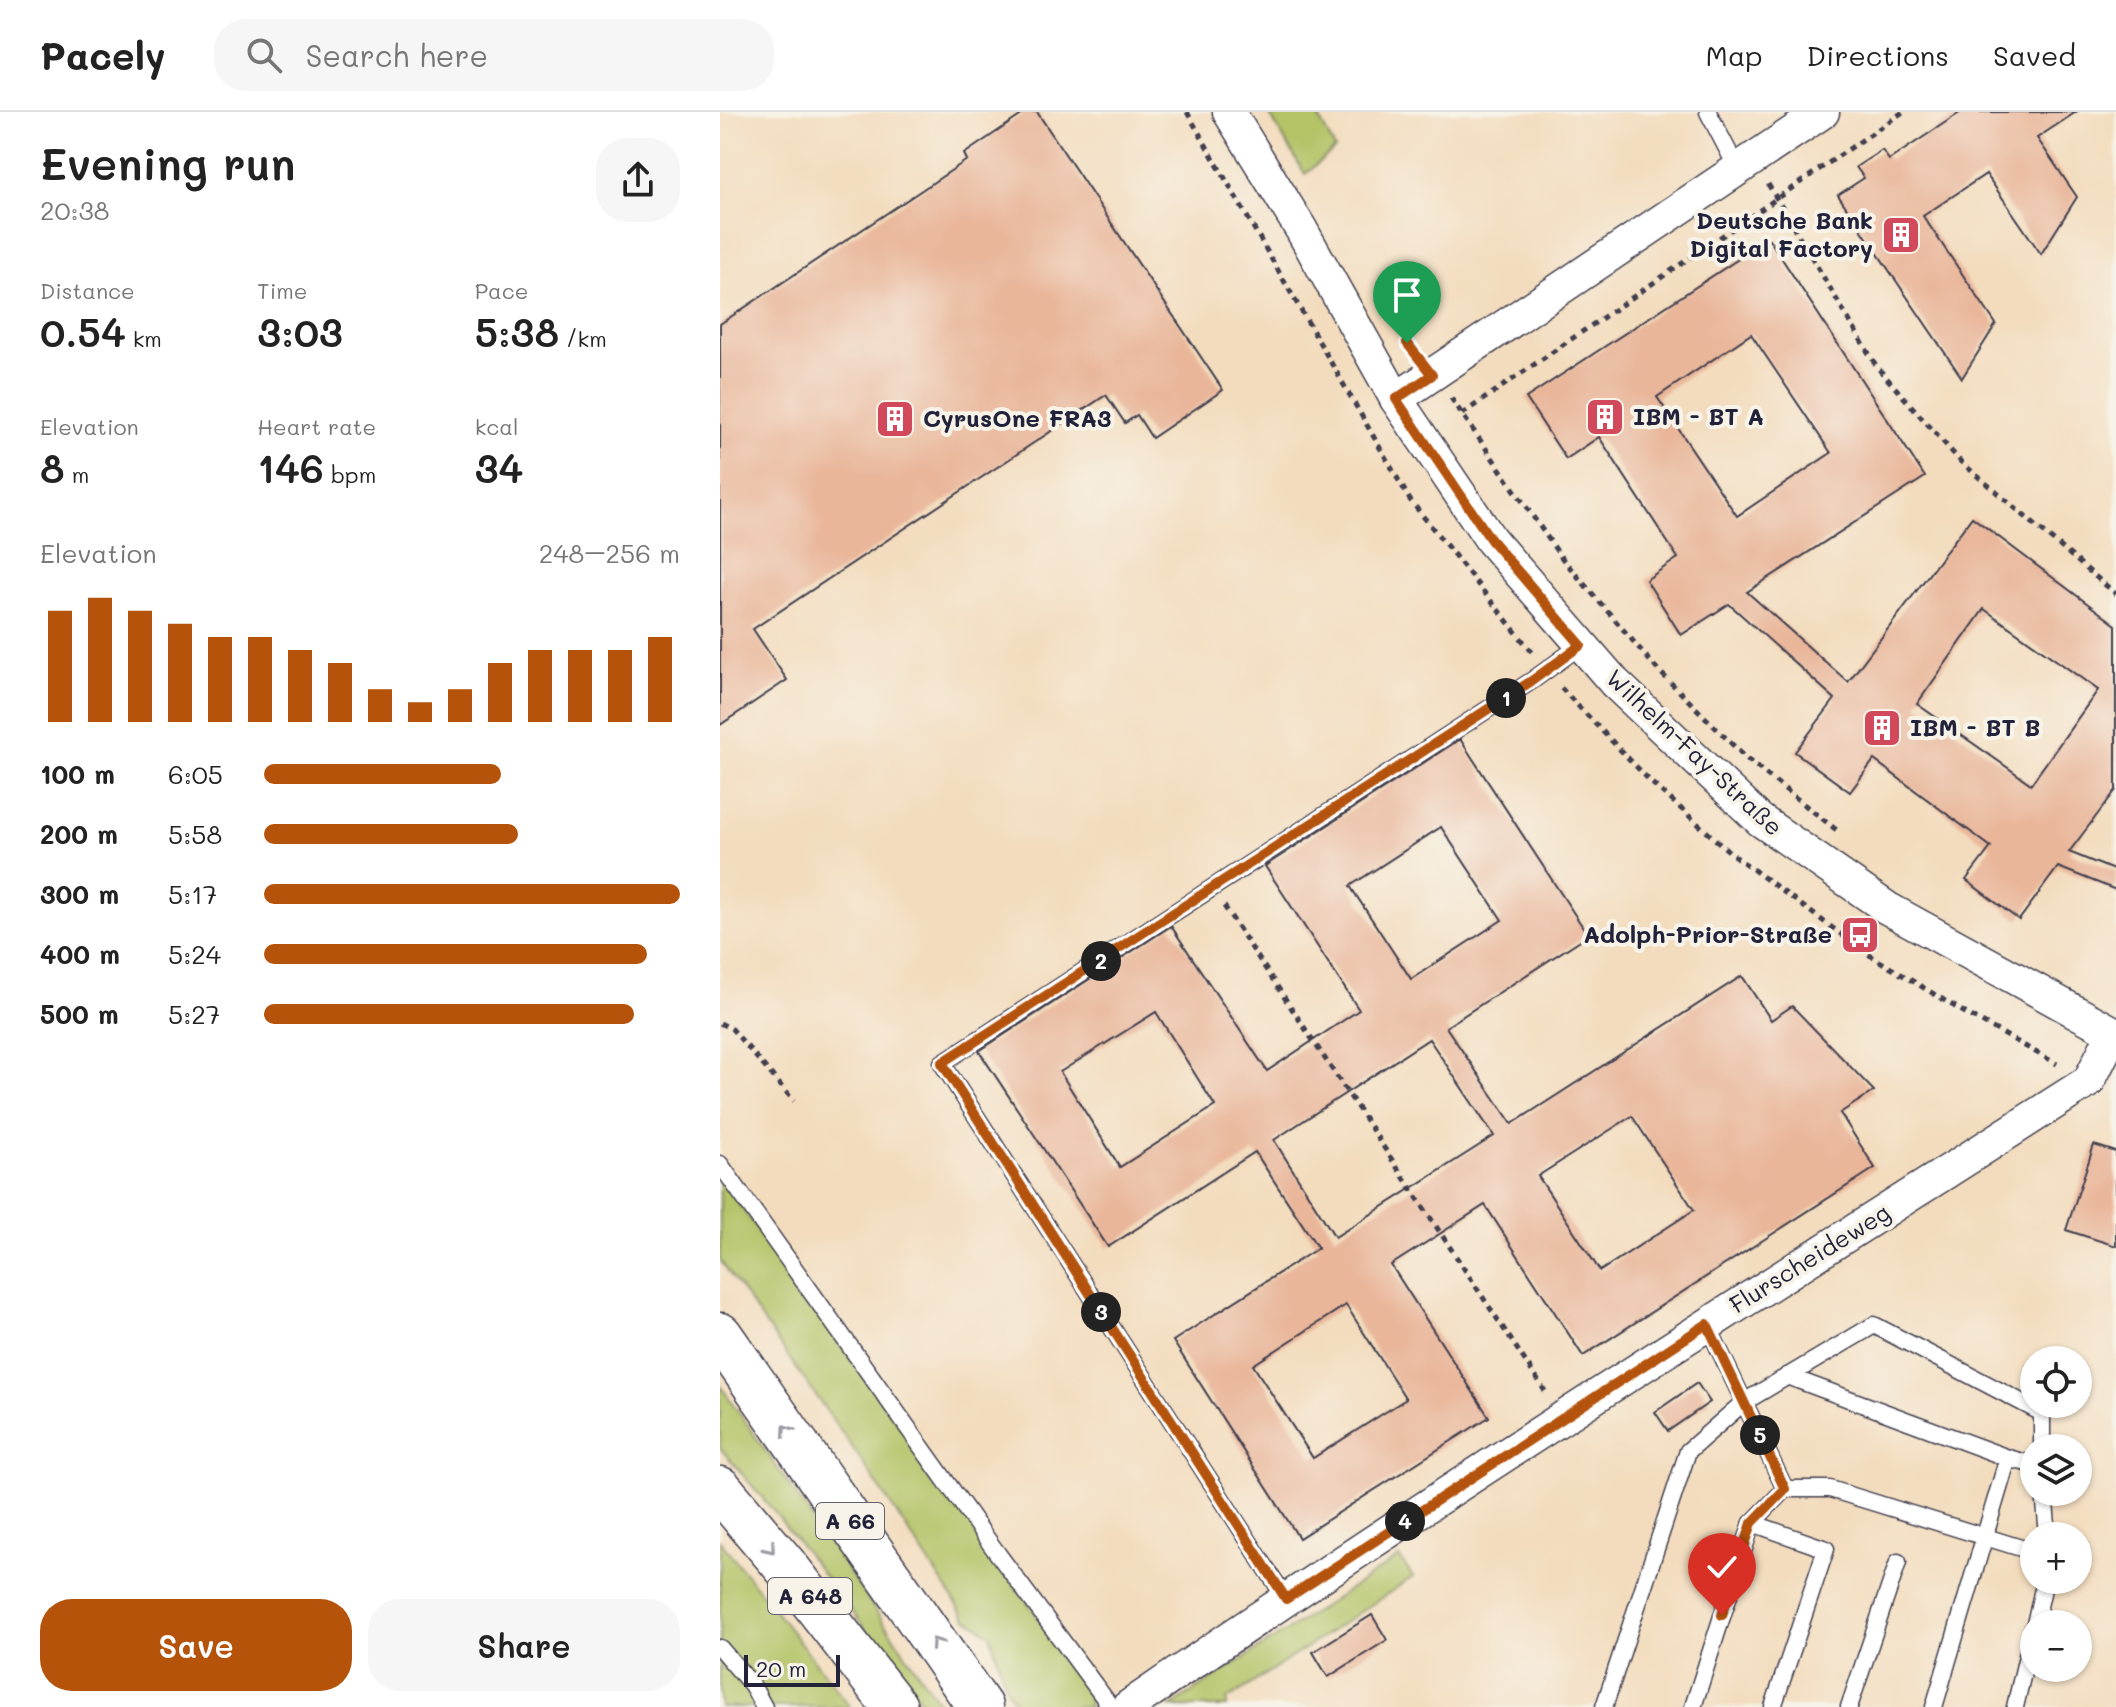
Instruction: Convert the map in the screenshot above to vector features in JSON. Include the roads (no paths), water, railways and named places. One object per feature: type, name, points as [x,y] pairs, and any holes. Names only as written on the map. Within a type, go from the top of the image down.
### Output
[{"type":"highway","name":"A 66","points":[[720,1335],[980,1707]]},
{"type":"highway","name":"A 648","points":[[720,1489],[806,1591],[895,1707]]},
{"type":"street","name":"Wilhelm-Fay-Straße","points":[[1229,112],[1301,229],[1396,399],[1491,540],[1615,683],[1760,820],[1887,908],[2115,1034]]},
{"type":"street","points":[[1396,399],[1823,112]]},
{"type":"street","name":"Flurscheideweg","points":[[1128,1707],[1563,1417],[2089,1081],[2115,1034]]},
{"type":"lane","points":[[1708,112],[1744,163]]},
{"type":"lane","points":[[1286,1599],[942,1063],[1533,680],[1581,645]]},
{"type":"lane","points":[[720,1164],[992,1546],[1111,1707]]},
{"type":"lane","points":[[1707,1324],[1785,1489]]},
{"type":"lane","points":[[1604,1707],[1688,1451],[1744,1402],[1874,1325],[2042,1413],[2042,1434]]},
{"type":"lane","points":[[1787,1376],[2020,1461]]},
{"type":"lane","points":[[1934,1707],[2008,1458]]},
{"type":"lane","points":[[1693,1707],[1752,1523],[1785,1489],[1830,1489],[2020,1548]]},
{"type":"lane","points":[[1752,1523],[1826,1549],[1773,1707]]},
{"type":"lane","points":[[1849,1707],[1898,1562]]},
{"type":"lane","points":[[720,1648],[752,1685],[764,1707]]},
{"type":"lane","points":[[2015,1707],[2021,1682]]},
{"type":"place","name":"Deutsche Bank Digital Factory","points":[[1901,235]]},
{"type":"place","name":"IBM - BT A","points":[[1605,417]]},
{"type":"place","name":"CyrusOne FRA3","points":[[895,419]]},
{"type":"place","name":"IBM - BT B","points":[[1882,728]]},
{"type":"place","name":"Adolph-Prior-Straße","points":[[1860,935]]}]
